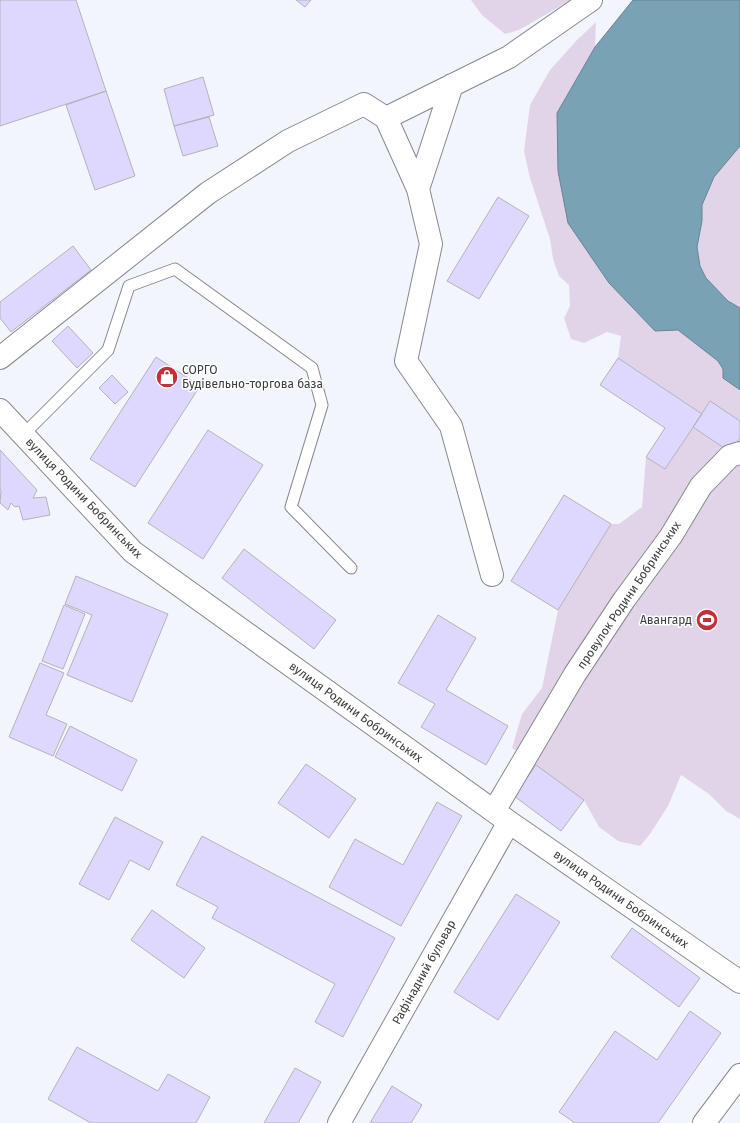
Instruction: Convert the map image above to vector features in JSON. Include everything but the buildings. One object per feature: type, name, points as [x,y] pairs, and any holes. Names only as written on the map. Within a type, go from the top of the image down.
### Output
[{"type":"street","points":[[386,118],[509,57],[591,0]]},
{"type":"street","points":[[418,189],[452,84]]},
{"type":"street","points":[[0,358],[208,193],[288,141],[364,104],[386,118],[418,189],[431,244],[406,361],[451,426],[492,575]]},
{"type":"street","name":"вулиця Родини Бобринських","points":[[0,410],[133,552],[501,817],[740,982]]},
{"type":"street","name":"провулок Родини Бобринських","points":[[501,817],[576,674],[624,600],[671,536],[701,486],[730,456],[740,453]]},
{"type":"street","name":"Рафінадний бульвар","points":[[339,1123],[501,817]]},
{"type":"street","points":[[704,1123],[740,1075]]},
{"type":"lane","points":[[23,435],[108,350],[129,286],[175,269],[312,368],[322,405],[291,507],[350,568]]},
{"type":"shaded area","points":[[471,0],[571,0],[519,30],[505,34],[482,15]]},
{"type":"shaded area","points":[[596,22],[595,47],[557,113],[668,331],[678,330],[718,361],[723,369],[724,378],[740,391],[740,421],[702,414],[618,358],[621,336],[607,332],[584,343],[571,339],[564,318],[570,306],[569,285],[559,276],[553,259],[550,239],[530,178],[524,151],[530,105],[550,70],[577,40]]},
{"type":"shaded area","points":[[740,146],[740,308],[728,301],[706,278],[700,266],[697,247],[702,221],[702,205],[714,177]]},
{"type":"shaded area","points":[[693,427],[730,452],[740,438],[740,819],[726,811],[709,794],[681,775],[668,806],[650,834],[640,846],[618,841],[599,827],[584,800],[512,748],[522,714],[542,688],[558,610],[611,524],[619,524],[642,507],[646,457],[665,469]]},
{"type":"water","points":[[633,0],[740,0],[740,146],[714,177],[702,205],[702,221],[697,247],[700,266],[706,278],[728,301],[740,308],[740,390],[723,378],[723,369],[718,361],[678,330],[655,331],[609,283],[568,223],[558,171],[557,113],[595,47]]},
{"type":"place","name":"СОРГО Будівельно-торгова база","points":[[167,377]]},
{"type":"place","name":"Авангард","points":[[707,620]]}]
